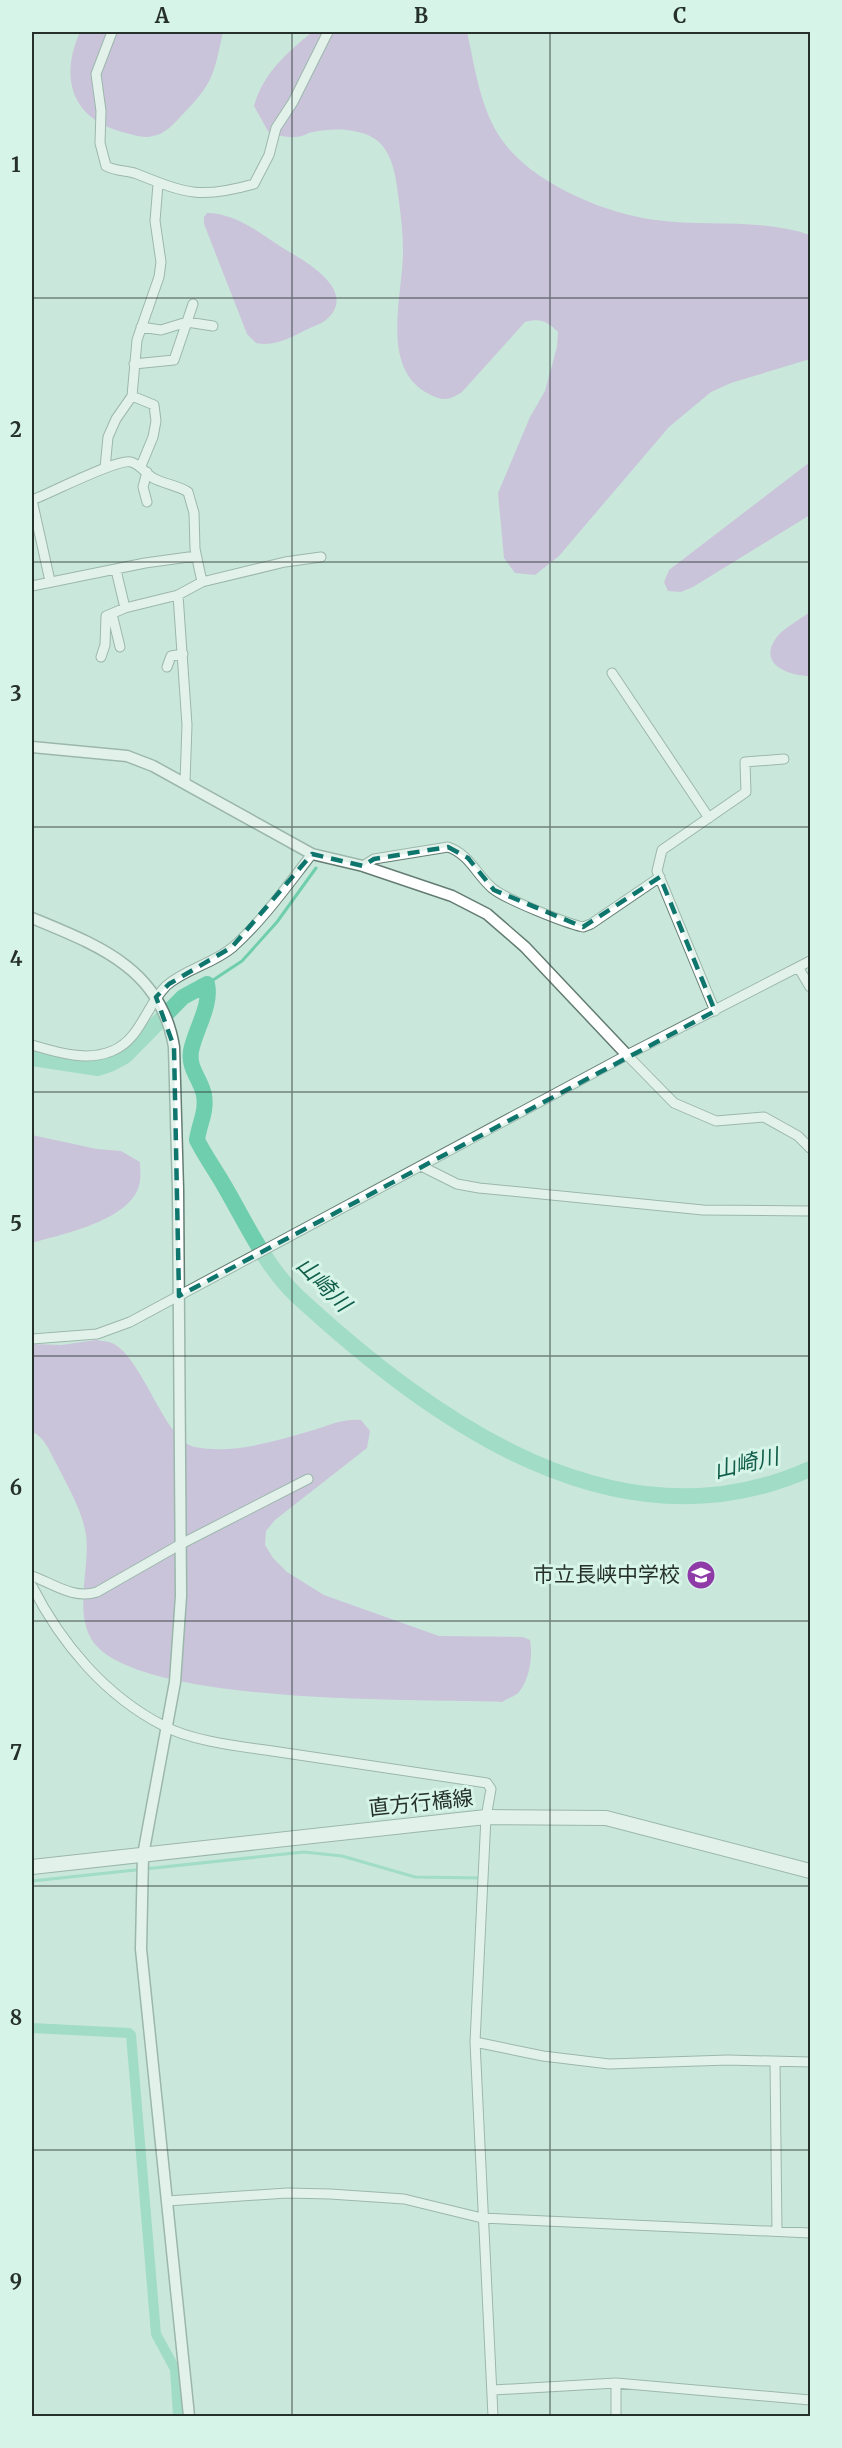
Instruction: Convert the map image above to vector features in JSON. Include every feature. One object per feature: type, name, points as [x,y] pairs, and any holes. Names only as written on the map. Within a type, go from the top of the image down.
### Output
[{"type":"main road","name":"直方行橋線","points":[[32,1867],[486,1817],[606,1818],[810,1871]]},
{"type":"street","points":[[112,32],[96,74],[102,158],[106,166],[114,171],[135,173],[158,184],[195,194],[254,184],[269,155],[276,128],[293,102],[328,32]]},
{"type":"street","points":[[105,468],[108,437],[116,419],[132,396],[134,364],[141,327],[159,277],[160,262],[155,215],[158,184]]},
{"type":"street","points":[[134,364],[174,360],[193,304]]},
{"type":"street","points":[[141,327],[161,330],[187,322],[213,326]]},
{"type":"street","points":[[132,396],[154,405],[156,421],[144,469],[143,487],[147,502]]},
{"type":"street","points":[[50,581],[32,500],[62,489],[117,462],[129,461],[144,469],[151,477],[188,492],[194,513],[196,556],[202,582]]},
{"type":"street","points":[[32,586],[196,556]]},
{"type":"street","points":[[101,657],[105,645],[106,616],[125,608],[178,595],[202,582],[285,562],[321,557]]},
{"type":"street","points":[[116,570],[125,608]]},
{"type":"street","points":[[178,595],[188,757],[185,782]]},
{"type":"street","points":[[112,614],[120,648]]},
{"type":"street","points":[[167,667],[171,656],[183,654]]},
{"type":"street","points":[[612,673],[709,818]]},
{"type":"street","points":[[32,747],[127,756],[185,782],[312,854],[363,866],[452,896],[487,914],[525,947],[674,1103],[716,1121],[764,1118],[798,1136],[810,1148]]},
{"type":"street","points":[[715,1011],[657,872],[662,850],[746,792],[745,762],[783,759]]},
{"type":"street","points":[[363,866],[374,859],[448,847],[468,858],[494,890],[583,927],[591,924],[660,877]]},
{"type":"street","points":[[32,1045],[88,1056],[111,1052],[129,1040],[169,984],[213,961],[232,947],[266,914],[312,854]]},
{"type":"street","points":[[32,918],[117,957],[137,974],[157,1000],[167,1020],[174,1047],[177,1094],[179,1296],[181,1544],[179,1645],[143,1855],[141,1949],[189,2416]]},
{"type":"street","points":[[32,1339],[82,1336],[109,1331],[179,1296],[627,1055],[810,961]]},
{"type":"street","points":[[798,967],[810,987]]},
{"type":"street","points":[[421,1166],[448,1180],[479,1188],[703,1210],[810,1211]]},
{"type":"street","points":[[32,1576],[68,1591],[87,1595],[308,1479]]},
{"type":"street","points":[[32,1586],[51,1623],[87,1667],[138,1710],[165,1727],[248,1748],[487,1783],[491,1789],[486,1817],[475,2042],[493,2416]]},
{"type":"street","points":[[475,2042],[543,2056],[609,2064],[728,2060],[775,2063],[810,2062]]},
{"type":"street","points":[[775,2063],[777,2231]]},
{"type":"street","points":[[167,2201],[287,2193],[330,2194],[404,2199],[482,2218],[810,2233]]},
{"type":"street","points":[[493,2390],[616,2383],[810,2400]]},
{"type":"street","points":[[616,2383],[616,2416]]},
{"type":"highlighted area","points":[[448,847],[468,858],[494,890],[583,927],[660,877],[715,1011],[179,1296],[174,1047],[156,997],[169,984],[232,947],[312,854],[363,866],[374,859]]},
{"type":"shaded area","points":[[80,32],[223,32],[211,78],[200,95],[169,128],[157,135],[145,137],[104,125],[91,117],[81,106],[74,93],[71,79],[74,48]]},
{"type":"shaded area","points":[[312,32],[467,32],[479,88],[495,128],[515,156],[550,183],[593,203],[636,217],[675,222],[772,226],[810,235],[810,359],[731,383],[711,392],[669,427],[559,556],[535,575],[515,573],[504,558],[498,493],[530,417],[545,391],[557,347],[558,332],[543,321],[525,322],[462,392],[453,397],[438,398],[414,382],[404,367],[399,349],[397,330],[403,251],[396,181],[388,154],[375,139],[353,131],[328,130],[292,137],[269,133],[254,106],[263,83],[277,64]]},
{"type":"shaded area","points":[[207,213],[228,217],[249,226],[315,269],[332,287],[336,297],[335,307],[328,318],[283,341],[270,344],[256,343],[247,334],[204,224],[204,217]]},
{"type":"shaded area","points":[[810,462],[810,515],[693,587],[681,592],[668,591],[664,582],[669,570]]},
{"type":"shaded area","points":[[810,612],[810,676],[785,671],[773,662],[770,655],[771,647],[783,631]]},
{"type":"shaded area","points":[[32,1135],[97,1149],[121,1151],[140,1162],[140,1181],[135,1194],[125,1206],[112,1215],[78,1230],[32,1243]]},
{"type":"shaded area","points":[[96,1340],[112,1343],[125,1353],[174,1431],[184,1442],[195,1447],[241,1448],[272,1442],[338,1422],[361,1420],[370,1431],[367,1448],[275,1520],[266,1531],[265,1545],[273,1558],[287,1572],[324,1595],[439,1636],[523,1637],[530,1640],[530,1667],[519,1692],[502,1702],[354,1699],[235,1690],[181,1681],[135,1669],[103,1652],[92,1641],[86,1627],[83,1597],[87,1549],[81,1516],[49,1449],[40,1437],[32,1432],[32,1344],[61,1345]]},
{"type":"waterway","points":[[207,984],[242,961],[277,922],[316,868]]},
{"type":"waterway","name":"山崎川","points":[[32,1058],[98,1068],[110,1064],[125,1056],[183,997],[207,984],[207,1000],[191,1051],[191,1063],[205,1101],[197,1140],[257,1244],[276,1272],[297,1296],[351,1343],[408,1388],[469,1429],[533,1462],[599,1485],[668,1496],[738,1491],[810,1469]]},
{"type":"waterway","points":[[32,1881],[304,1852],[342,1856],[415,1877],[482,1878]]},
{"type":"waterway","points":[[32,2028],[129,2033],[131,2035],[156,2334],[175,2369],[178,2416]]},
{"type":"place","name":"市立長峡中学校","points":[[701,1575]]}]
